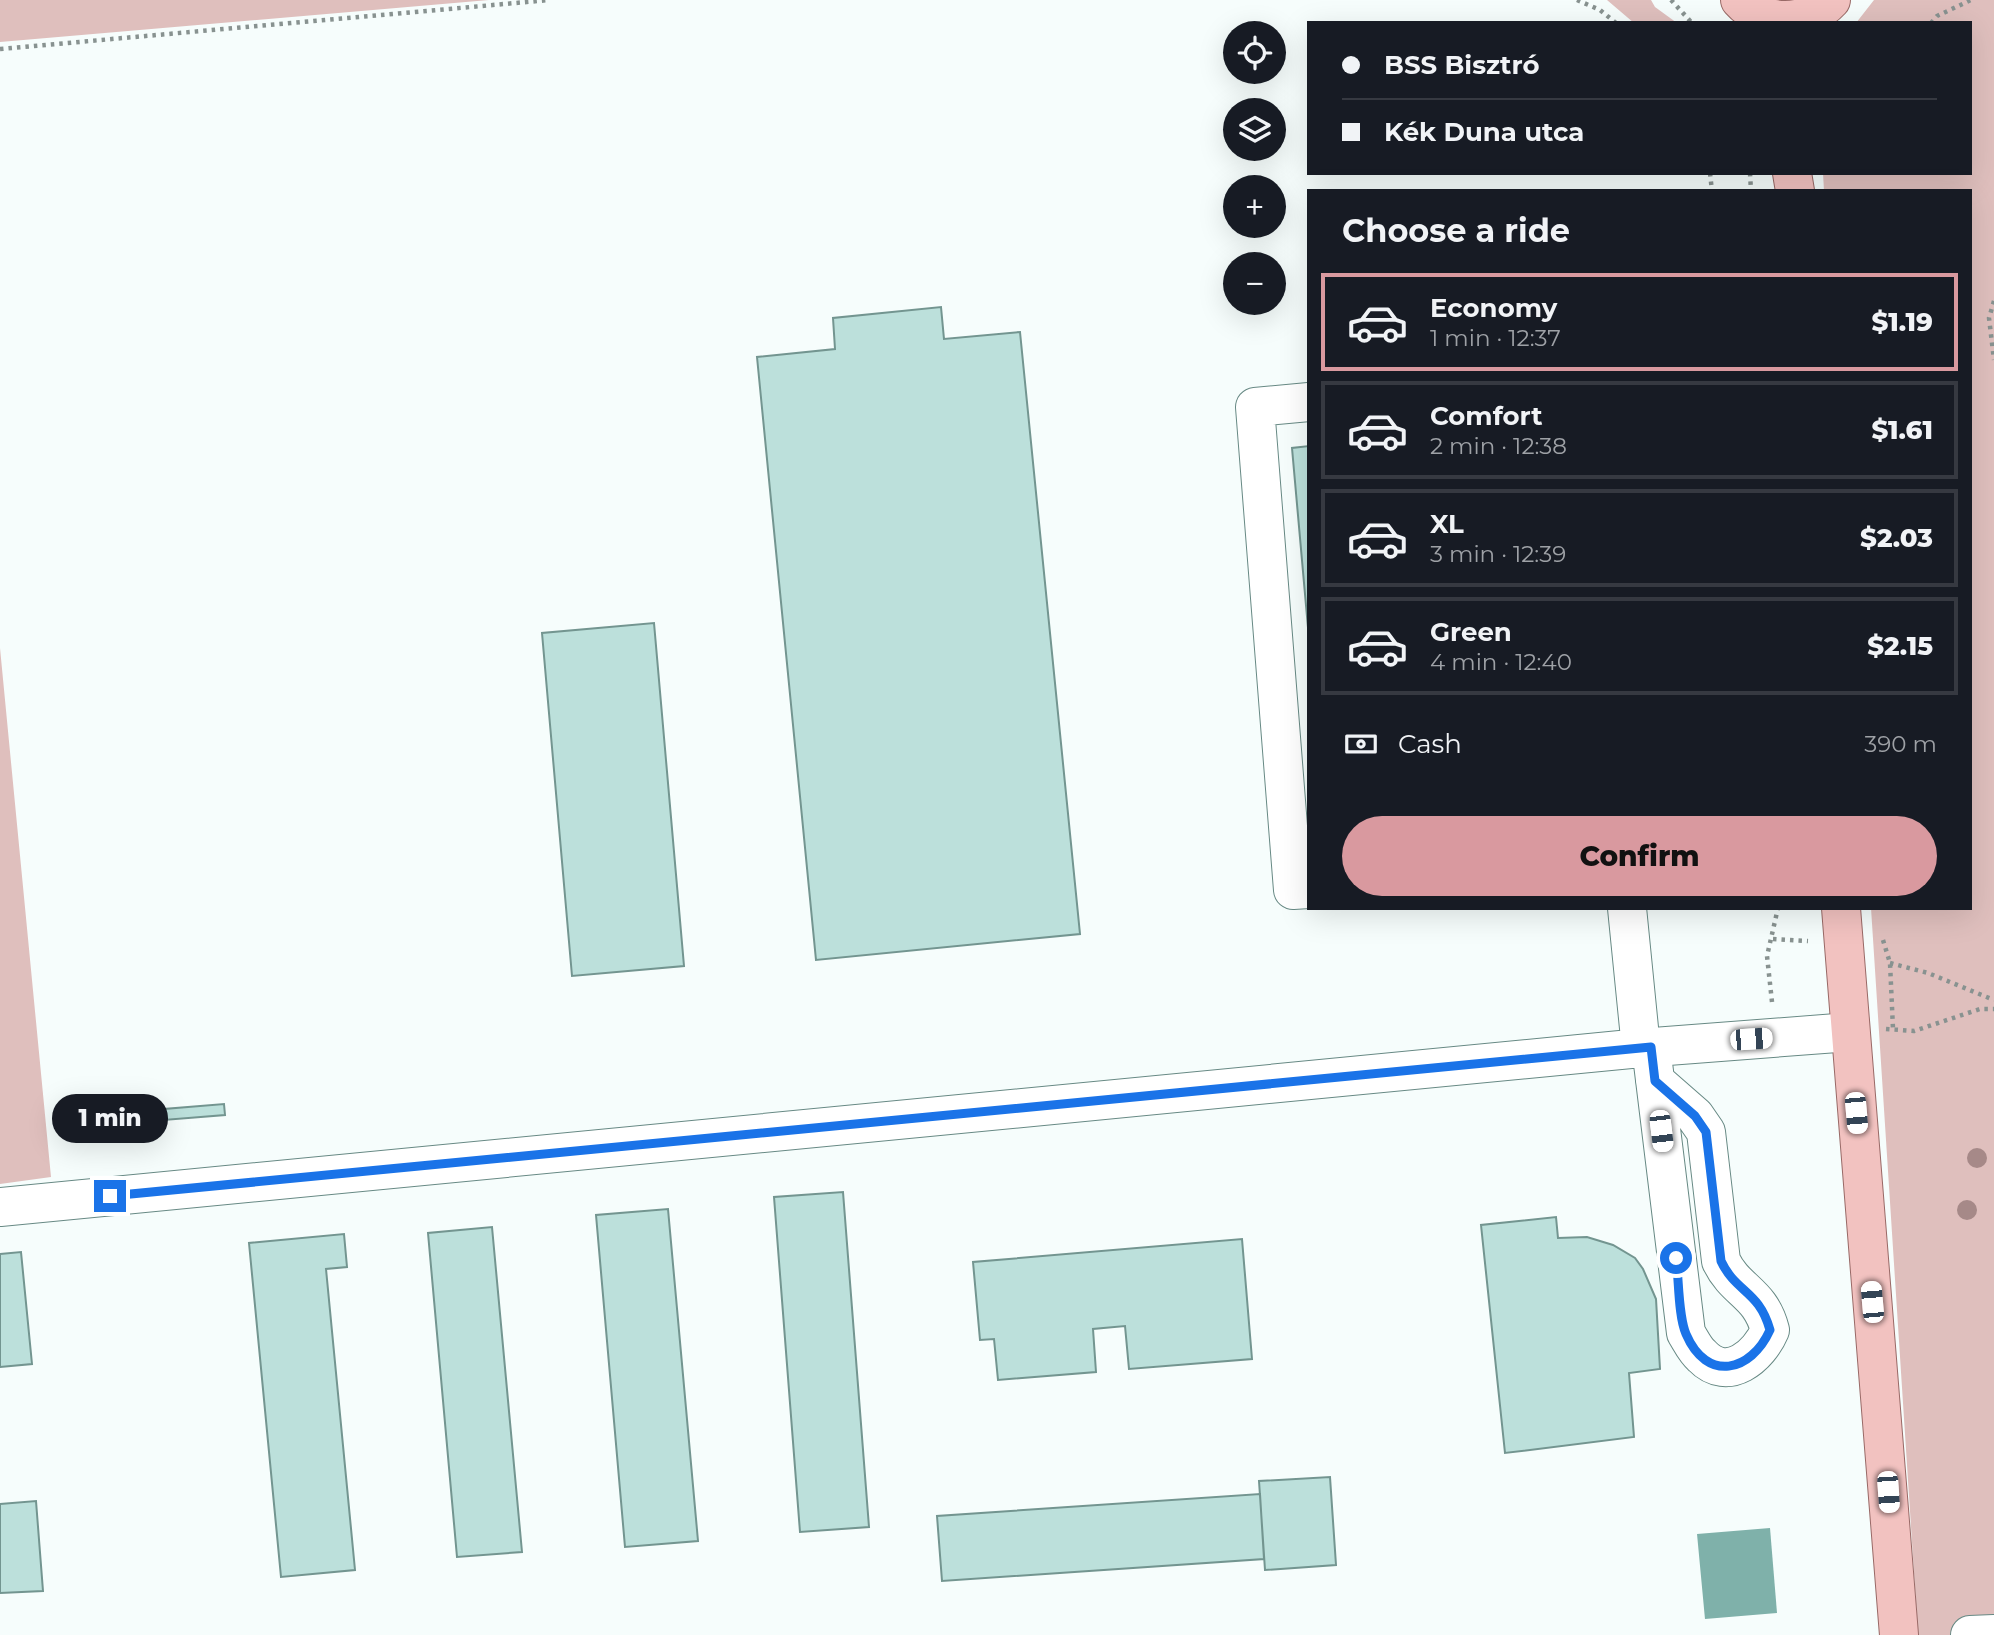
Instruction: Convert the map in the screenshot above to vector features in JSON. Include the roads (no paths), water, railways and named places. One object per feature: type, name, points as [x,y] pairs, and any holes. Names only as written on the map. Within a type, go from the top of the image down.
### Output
[{"type":"main road","points":[[1746,9],[1770,19],[1784,21],[1799,19],[1826,9]]},
{"type":"main road","points":[[1841,910],[1899,1635]]},
{"type":"street","points":[[1307,402],[1255,407],[1293,890],[1307,888]]},
{"type":"street","points":[[1627,910],[1686,1334],[1701,1356],[1714,1365],[1732,1367],[1748,1360],[1762,1348],[1770,1330],[1765,1310],[1747,1290],[1730,1279],[1721,1261],[1706,1132],[1649,1058]]},
{"type":"street","points":[[0,1207],[1649,1058],[1776,1038],[1850,1032]]},
{"type":"street","points":[[1970,1635],[1994,1634]]},
{"type":"water","points":[[1770,1528],[1777,1613],[1705,1619],[1697,1534]]}]
